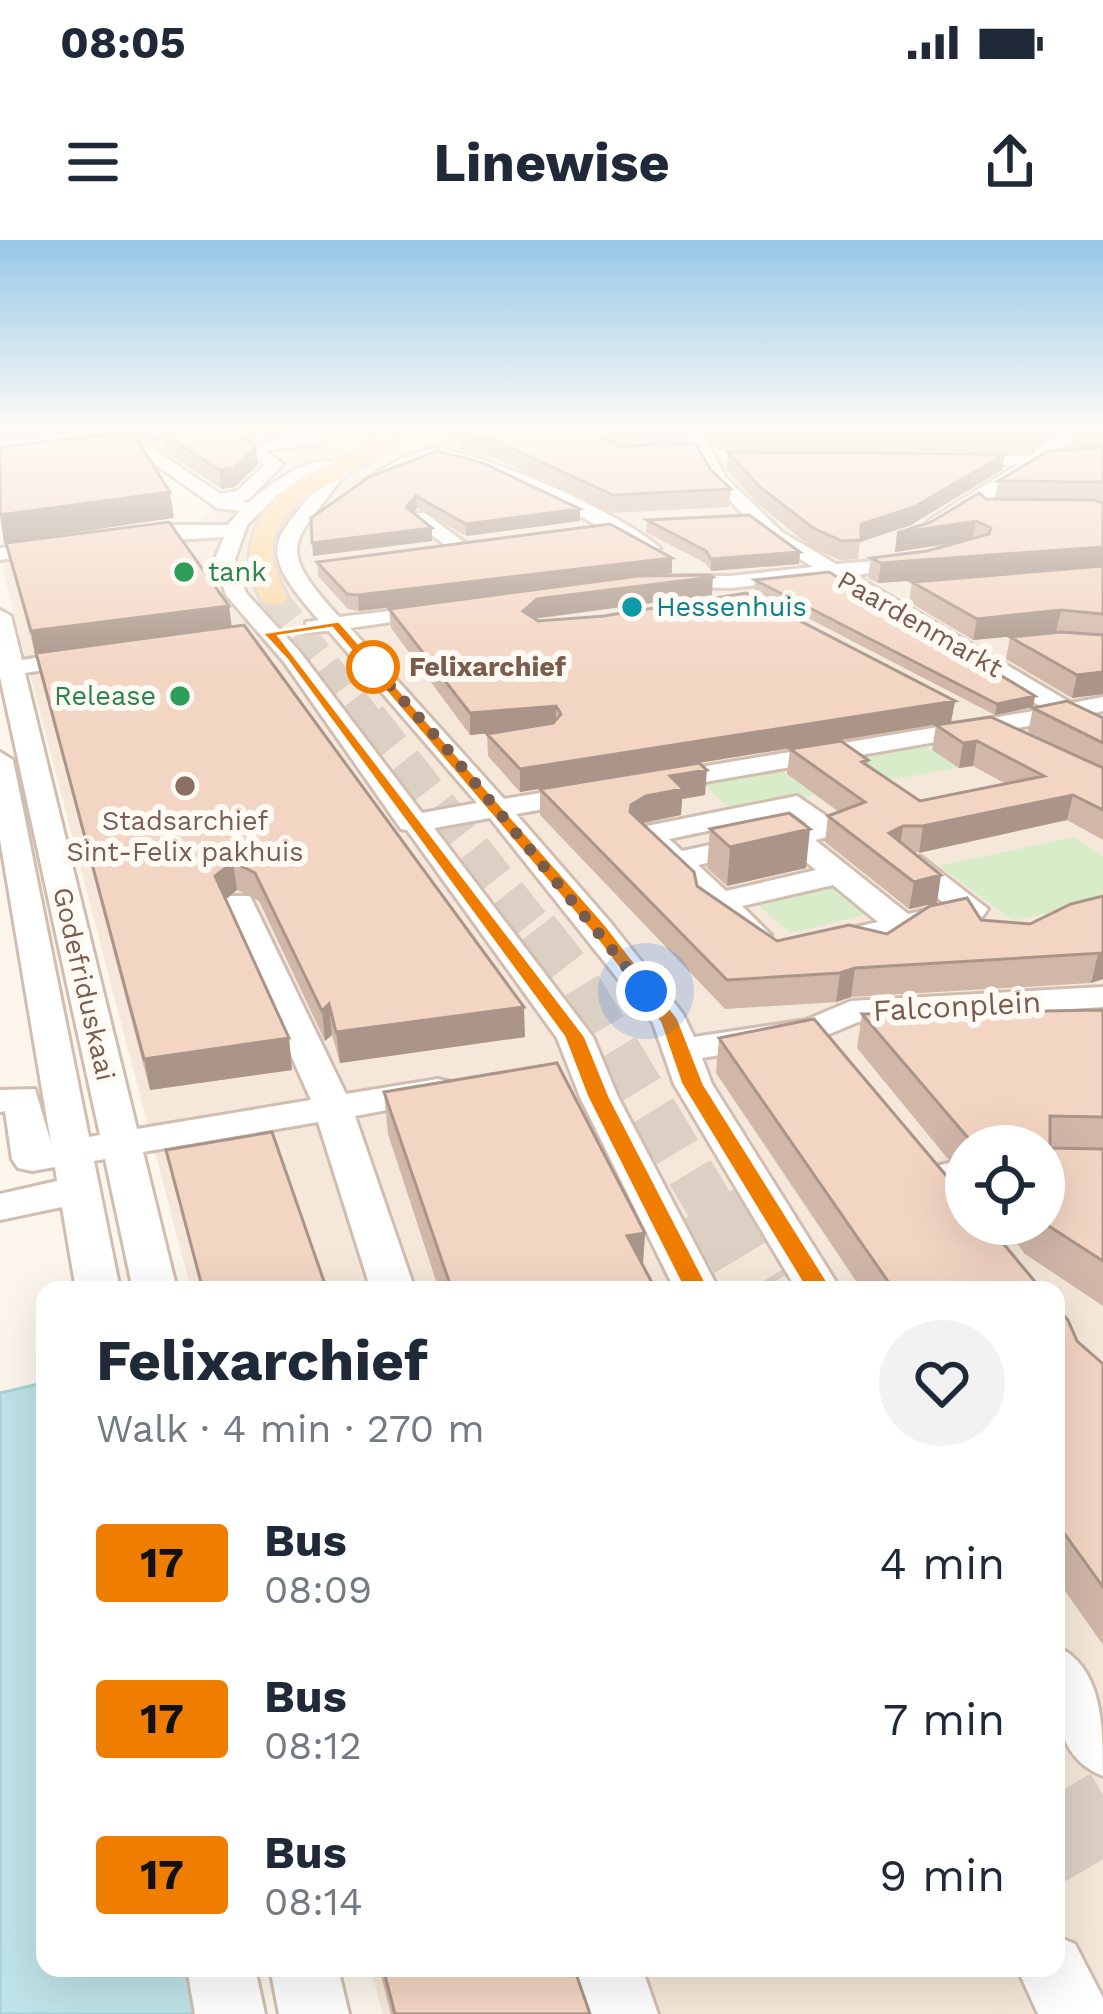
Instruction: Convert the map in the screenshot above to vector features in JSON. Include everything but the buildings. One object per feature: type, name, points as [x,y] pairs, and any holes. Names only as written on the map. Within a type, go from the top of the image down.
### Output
[{"type":"main road","points":[[274,598],[258,563],[261,533],[270,518],[284,509]]},
{"type":"street","points":[[250,509],[226,548],[227,574],[236,595],[292,657],[574,1036],[566,1070],[692,1281]]},
{"type":"street","points":[[302,509],[289,530],[289,570],[599,929],[670,1022],[693,1084],[813,1281]]},
{"type":"street","points":[[573,509],[696,571],[736,603]]},
{"type":"street","name":"Paardenmarkt","points":[[735,509],[741,517],[869,595],[899,600],[969,652],[1103,733]]},
{"type":"street","points":[[637,584],[707,582],[820,565],[892,547],[917,532],[980,509]]},
{"type":"street","points":[[419,517],[469,545],[421,551]]},
{"type":"street","points":[[565,534],[645,522]]},
{"type":"street","points":[[0,554],[169,531],[233,531]]},
{"type":"street","points":[[820,565],[923,561],[938,552]]},
{"type":"street","points":[[289,570],[315,567]]},
{"type":"street","points":[[899,600],[937,603]]},
{"type":"street","points":[[238,638],[469,605]]},
{"type":"street","name":"Godefriduskaai","points":[[0,616],[7,677],[57,799],[153,1281]]},
{"type":"street","points":[[969,652],[1012,648]]},
{"type":"street","points":[[7,677],[116,660]]},
{"type":"street","points":[[412,823],[990,728],[1061,711],[1102,687]]},
{"type":"street","points":[[952,708],[1028,748]]},
{"type":"street","points":[[448,750],[486,744]]},
{"type":"street","points":[[325,757],[358,751]]},
{"type":"street","name":"Godefriduskaai","points":[[0,760],[96,1281]]},
{"type":"street","points":[[903,926],[792,836],[676,861],[715,903],[787,952],[903,926],[971,909]]},
{"type":"street","points":[[910,863],[1004,932]]},
{"type":"street","points":[[715,903],[839,874]]},
{"type":"street","points":[[239,903],[333,1107],[390,1281]]},
{"type":"street","points":[[599,929],[637,920]]},
{"type":"street","name":"Falconplein","points":[[680,1050],[815,1029],[850,1012],[1103,997]]},
{"type":"street","points":[[815,1029],[842,1063]]},
{"type":"street","name":"Falconplein","points":[[815,1029],[865,1037],[1103,1031]]},
{"type":"street","points":[[0,1207],[75,1171],[122,1141],[470,1085]]},
{"type":"street","points":[[0,1101],[22,1097],[32,1160],[75,1171]]},
{"type":"street","points":[[909,1145],[945,1176]]},
{"type":"street","points":[[1065,1687],[1103,1748]]},
{"type":"street","points":[[223,1977],[230,2014]]},
{"type":"street","points":[[306,1977],[314,2014]]},
{"type":"street","points":[[611,1977],[622,2014]]},
{"type":"street","points":[[1056,1977],[1075,2014]]},
{"type":"shaded area","points":[[213,509],[1103,509],[1103,2014],[383,2014],[373,1977],[1065,1977],[1065,1281],[189,1281],[0,560],[178,535]]},
{"type":"green space","points":[[925,746],[959,768],[877,782],[845,760]]},
{"type":"green space","points":[[782,771],[814,795],[734,813],[704,784]]},
{"type":"green space","points":[[1074,837],[1103,856],[1103,901],[1013,921],[939,866]]},
{"type":"green space","points":[[838,881],[877,912],[790,933],[752,900]]},
{"type":"water","points":[[36,1384],[36,1977],[196,1977],[202,2014],[0,2014],[0,1393]]},
{"type":"tunnel","points":[[274,598],[370,721]]},
{"type":"tunnel","points":[[368,718],[538,933]]},
{"type":"tunnel","points":[[535,930],[571,976],[711,1207]]},
{"type":"tunnel","points":[[709,1204],[756,1281]]},
{"type":"tunnel","points":[[1065,1809],[1103,1874]]},
{"type":"bus line","name":"17","points":[[692,1281],[599,1097],[574,1036],[292,657],[269,633],[335,624],[599,929],[670,1022],[693,1084],[813,1281]]},
{"type":"place","name":"tank","points":[[184,572]]},
{"type":"place","name":"Hessenhuis","points":[[632,607]]},
{"type":"place","name":"Felixarchief","points":[[373,667]]},
{"type":"place","name":"Release","points":[[180,696]]},
{"type":"place","name":"Stadsarchief Sint-Felix pakhuis","points":[[185,786]]},
{"type":"route","points":[[373,667],[360,652],[448,750],[646,991]]}]
